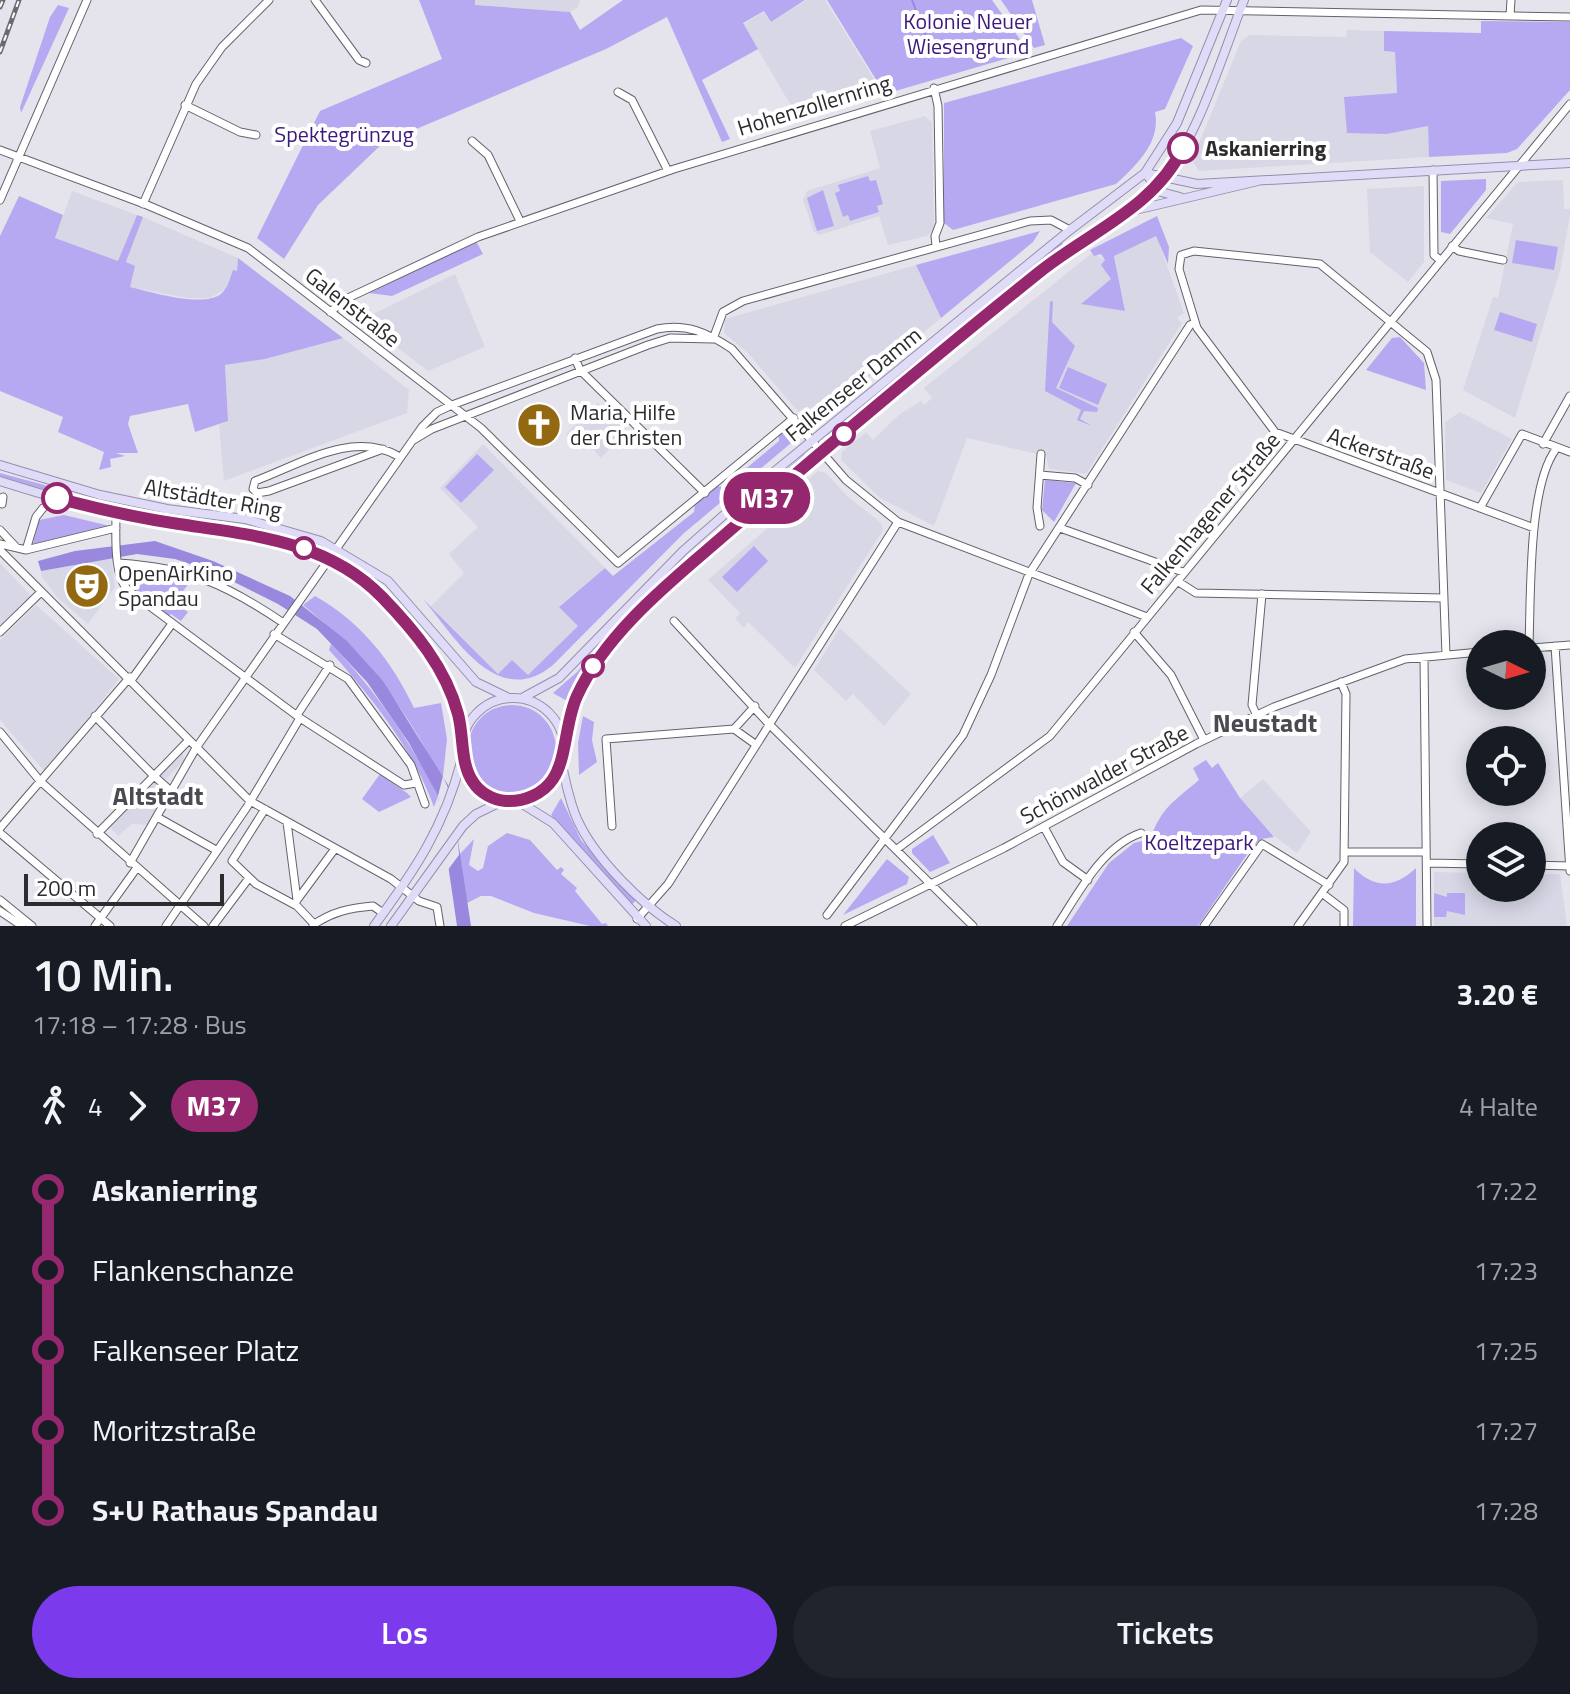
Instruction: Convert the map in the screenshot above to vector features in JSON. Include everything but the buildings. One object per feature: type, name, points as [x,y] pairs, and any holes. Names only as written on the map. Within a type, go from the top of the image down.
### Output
[{"type":"main road","points":[[1130,211],[1156,188],[1178,158],[1244,0]]},
{"type":"main road","name":"Falkenseer Damm","points":[[524,697],[559,678],[683,551],[812,441],[1070,230],[1145,173],[1163,149],[1225,5]]},
{"type":"main road","points":[[1163,149],[1178,158]]},
{"type":"main road","points":[[1145,173],[1197,184],[1570,163]]},
{"type":"main road","points":[[1145,173],[1156,188],[1181,197]]},
{"type":"main road","points":[[1130,211],[1181,197],[1233,190],[1262,179]]},
{"type":"main road","name":"Falkenseer Damm","points":[[562,745],[578,693],[608,648],[694,561],[1080,240],[1130,211]]},
{"type":"main road","points":[[1070,230],[1080,240]]},
{"type":"main road","name":"Altstädter Ring","points":[[0,465],[100,495],[288,529],[336,548],[388,581],[479,684],[507,697]]},
{"type":"main road","name":"Altstädter Ring","points":[[0,481],[116,513],[283,541],[328,559],[378,593],[415,634],[446,681],[464,738]]},
{"type":"main road","points":[[374,926],[402,888],[443,821],[464,753],[468,724],[478,711],[507,697],[524,697],[550,713],[562,745],[555,776],[545,789],[516,800],[486,795],[474,784],[464,753]]},
{"type":"main road","points":[[561,759],[569,797],[584,832],[649,906],[676,926]]},
{"type":"main road","points":[[391,926],[457,834],[476,814],[504,800]]},
{"type":"main road","points":[[516,800],[559,829],[646,926]]},
{"type":"street","points":[[0,200],[87,0]]},
{"type":"street","points":[[143,204],[185,105],[222,47],[269,0]]},
{"type":"street","points":[[315,0],[359,60],[366,63]]},
{"type":"street","points":[[1510,15],[1511,0]]},
{"type":"street","name":"Hohenzollernring","points":[[330,312],[348,298],[520,221],[934,88],[1201,10],[1225,5],[1240,10],[1395,8],[1570,17]]},
{"type":"street","points":[[934,88],[938,106],[940,223],[935,236],[936,246]]},
{"type":"street","points":[[618,92],[632,100],[668,171]]},
{"type":"street","name":"Falkenhagener Straße","points":[[897,849],[1044,742],[1570,104]]},
{"type":"street","points":[[185,105],[240,132],[256,135]]},
{"type":"street","points":[[472,141],[488,155],[520,221]]},
{"type":"street","name":"Galenstraße","points":[[0,150],[240,244],[467,416],[615,562],[629,557],[705,493]]},
{"type":"street","points":[[1433,170],[1434,255],[1440,260]]},
{"type":"street","points":[[713,339],[723,312],[743,301],[1040,219],[1060,223],[1070,230]]},
{"type":"street","points":[[1452,246],[1459,251],[1503,260]]},
{"type":"street","name":"Ackerstraße","points":[[1392,321],[1320,264],[1310,260],[1194,251],[1181,255],[1179,269],[1195,323],[1275,432],[1534,528]]},
{"type":"street","points":[[1392,321],[1427,352],[1434,366],[1446,655]]},
{"type":"street","points":[[827,915],[965,731],[991,675],[1029,574],[1190,325],[1195,323]]},
{"type":"street","points":[[667,327],[670,338]]},
{"type":"street","points":[[130,863],[196,748],[289,611],[398,456],[437,412],[575,358],[667,327],[707,332],[746,362],[854,488],[898,522],[1147,617]]},
{"type":"street","points":[[409,443],[432,429],[670,338],[713,339]]},
{"type":"street","points":[[575,358],[580,370],[705,493],[794,418]]},
{"type":"street","points":[[1543,444],[1570,396]]},
{"type":"street","points":[[1480,508],[1522,434],[1570,452]]},
{"type":"street","points":[[383,449],[269,491],[257,493],[253,489],[255,481],[348,446],[373,445],[383,449],[398,456]]},
{"type":"street","points":[[1531,630],[1534,528],[1547,462],[1556,449]]},
{"type":"street","points":[[1040,526],[1037,508],[1041,454]]},
{"type":"street","points":[[1040,475],[1075,478],[1088,485]]},
{"type":"street","points":[[10,561],[43,508]]},
{"type":"street","points":[[116,513],[122,585],[171,625],[298,716],[404,785],[416,783]]},
{"type":"street","points":[[637,919],[673,876],[898,522]]},
{"type":"street","points":[[0,547],[20,548],[116,528]]},
{"type":"street","points":[[1060,528],[1183,572]]},
{"type":"street","points":[[0,530],[20,548]]},
{"type":"street","points":[[0,547],[10,561],[131,678],[250,801],[437,907],[440,926]]},
{"type":"street","points":[[119,561],[190,573],[245,597],[282,622]]},
{"type":"street","points":[[1177,581],[1196,593],[1444,598]]},
{"type":"street","points":[[0,632],[41,592]]},
{"type":"street","points":[[1257,716],[1252,705],[1262,594]]},
{"type":"street","points":[[674,621],[768,723],[973,926]]},
{"type":"street","points":[[110,926],[0,830],[95,716],[145,662],[171,625]]},
{"type":"street","points":[[1134,632],[1171,675],[1204,740]]},
{"type":"street","points":[[274,634],[314,659],[330,665],[348,679],[411,765],[425,804]]},
{"type":"street","points":[[1546,646],[1570,645]]},
{"type":"street","points":[[1546,866],[1570,868],[1555,646]]},
{"type":"street","name":"Schönwalder Straße","points":[[845,926],[1044,827],[1204,740],[1257,716],[1403,659],[1466,653]]},
{"type":"street","points":[[1424,657],[1427,926]]},
{"type":"street","points":[[166,926],[250,801],[330,665]]},
{"type":"street","points":[[1298,926],[1344,862],[1346,694],[1341,682]]},
{"type":"street","points":[[734,729],[755,706]]},
{"type":"street","points":[[95,716],[171,791]]},
{"type":"street","points":[[612,826],[606,739],[734,729],[755,744]]},
{"type":"street","points":[[0,732],[40,781],[204,926]]},
{"type":"street","points":[[97,834],[189,740]]},
{"type":"street","points":[[265,809],[232,861],[249,878],[295,902],[313,925],[329,914],[351,908],[373,906],[383,913]]},
{"type":"street","points":[[157,817],[216,850]]},
{"type":"street","points":[[287,822],[295,902]]},
{"type":"street","points":[[1044,827],[1063,862],[1088,880]]},
{"type":"street","points":[[1057,926],[1109,855],[1130,837],[1141,833]]},
{"type":"street","points":[[1204,926],[1259,846],[1266,845],[1329,885]]},
{"type":"street","points":[[295,902],[334,850]]},
{"type":"street","points":[[1344,852],[1425,852]]},
{"type":"street","points":[[1427,863],[1466,864]]},
{"type":"street","points":[[95,926],[99,916],[136,869]]},
{"type":"street","points":[[213,926],[249,878]]},
{"type":"street","points":[[1323,894],[1344,910],[1344,926]]},
{"type":"street","points":[[0,900],[32,926]]},
{"type":"street","points":[[0,911],[22,926]]},
{"type":"shaded area","points":[[475,0],[580,0],[578,7],[570,12],[475,5]]},
{"type":"shaded area","points":[[807,0],[825,0],[884,95],[800,121],[743,24],[764,12],[771,22]]},
{"type":"shaded area","points":[[1347,30],[1384,31],[1384,51],[1395,52],[1397,93],[1380,95],[1387,134],[1428,126],[1429,157],[1199,171],[1192,160],[1241,41],[1250,35],[1346,37]]},
{"type":"shaded area","points":[[925,116],[932,123],[934,228],[927,236],[888,245],[879,216],[820,235],[814,232],[803,200],[807,191],[880,168],[870,131]]},
{"type":"shaded area","points":[[1563,180],[1564,209],[1570,209],[1570,215],[1561,267],[1515,418],[1463,390],[1493,297],[1498,298],[1513,224],[1486,218],[1518,182]]},
{"type":"shaded area","points":[[1424,186],[1424,262],[1408,282],[1370,252],[1367,189]]},
{"type":"shaded area","points":[[72,191],[137,215],[119,262],[55,238]]},
{"type":"shaded area","points":[[143,217],[238,258],[237,272],[233,271],[226,289],[210,298],[187,298],[130,287],[126,263]]},
{"type":"shaded area","points":[[1156,235],[1184,313],[1177,318],[1182,323],[1086,474],[1049,469],[1046,456],[967,438],[934,526],[880,498],[841,460],[842,452],[866,432],[873,440],[900,414],[921,401],[924,405],[932,398],[924,388],[1092,253],[1105,260],[1112,279],[1081,304],[1125,310],[1114,255]]},
{"type":"shaded area","points":[[916,265],[941,318],[814,423],[808,423],[747,352],[724,333],[725,319]]},
{"type":"shaded area","points":[[455,274],[485,347],[428,371],[372,328],[370,320],[373,314]]},
{"type":"shaded area","points":[[343,338],[409,390],[407,413],[224,481],[219,425],[228,421],[225,365],[265,359]]},
{"type":"shaded area","points":[[598,403],[627,431],[601,458],[586,441],[574,445],[566,434]]},
{"type":"shaded area","points":[[1460,412],[1512,439],[1481,493],[1446,480],[1445,422]]},
{"type":"shaded area","points":[[483,444],[605,568],[559,606],[578,626],[528,675],[498,674],[431,606],[464,573],[449,554],[478,527],[440,488]]},
{"type":"shaded area","points":[[818,471],[826,473],[847,496],[881,523],[883,530],[795,668],[748,622],[744,628],[735,619],[740,613],[708,580],[771,525],[764,517]]},
{"type":"shaded area","points":[[155,541],[213,561],[290,596],[347,641],[383,681],[450,788],[471,926],[457,926],[438,796],[409,743],[367,682],[317,629],[278,604],[214,572],[175,559],[137,554],[41,571],[38,561],[75,551]]},
{"type":"shaded area","points":[[111,558],[115,587],[88,624],[58,598],[42,577],[41,571]]},
{"type":"shaded area","points":[[0,563],[32,597],[0,629]]},
{"type":"shaded area","points":[[36,605],[119,679],[45,772],[0,720],[0,640]]},
{"type":"shaded area","points":[[840,628],[911,694],[884,726],[853,694],[846,701],[814,670]]},
{"type":"shaded area","points":[[182,751],[185,760],[163,782],[168,790],[150,825],[132,824],[118,836],[109,826]]},
{"type":"shaded area","points":[[1263,779],[1311,832],[1297,853],[1261,826],[1240,798]]},
{"type":"shaded area","points":[[1434,872],[1466,873],[1466,902],[1546,902],[1546,874],[1560,874],[1567,926],[1434,926]]},
{"type":"green space","name":"Spektegrünzug","points":[[419,0],[475,0],[475,5],[570,12],[580,30],[623,0],[805,0],[771,22],[764,11],[743,23],[758,49],[702,80],[730,139],[722,142],[667,17],[606,49],[383,143],[318,205],[284,259],[257,238],[320,111],[442,59]]},
{"type":"green space","name":"Kolonie Neuer Wiesengrund","points":[[827,0],[992,0],[1029,52],[885,94]]},
{"type":"green space","points":[[1001,0],[1032,0],[1045,45],[1034,48]]},
{"type":"green space","points":[[58,5],[69,8],[21,113],[20,107],[50,17]]},
{"type":"green space","points":[[1481,21],[1570,22],[1570,90],[1517,149],[1507,153],[1429,157],[1428,126],[1387,134],[1347,133],[1344,97],[1397,93],[1395,52],[1384,51],[1384,31],[1481,33]]},
{"type":"green space","points":[[1181,38],[1193,46],[1165,109],[1155,112],[1151,143],[1139,161],[1116,184],[953,230],[944,223],[944,103]]},
{"type":"green space","points":[[868,176],[870,181],[876,180],[883,204],[877,206],[879,212],[850,221],[848,215],[843,217],[835,193],[840,191],[838,185]]},
{"type":"green space","points":[[1486,179],[1486,190],[1450,234],[1441,232],[1441,181]]},
{"type":"green space","points":[[823,190],[834,226],[817,231],[807,198]]},
{"type":"green space","points":[[19,196],[63,215],[55,238],[118,261],[137,215],[143,217],[126,262],[135,266],[130,287],[177,298],[213,298],[223,292],[233,270],[237,271],[238,258],[343,338],[265,359],[225,365],[228,421],[195,432],[188,404],[130,416],[128,424],[138,453],[116,453],[125,456],[110,459],[111,467],[99,470],[104,452],[58,432],[63,417],[0,391],[0,236]]},
{"type":"green space","points":[[1157,216],[1169,247],[1168,264],[1156,236],[1114,256],[1125,311],[1081,304],[1111,279],[1101,265],[1105,260],[1101,254],[1094,256],[1090,250]]},
{"type":"green space","points":[[1040,231],[1033,242],[941,318],[916,265]]},
{"type":"green space","points":[[1516,240],[1558,247],[1554,270],[1512,263]]},
{"type":"green space","points":[[476,241],[483,254],[392,296],[369,293]]},
{"type":"green space","points":[[1060,242],[1065,245],[830,439],[827,435]]},
{"type":"green space","points":[[1050,301],[1053,302],[1052,322],[1075,346],[1056,388],[1098,408],[1097,412],[1084,411],[1080,419],[1092,426],[1077,420],[1081,410],[1045,391]]},
{"type":"green space","points":[[1500,312],[1537,324],[1532,342],[1494,330]]},
{"type":"green space","points":[[1400,337],[1424,363],[1426,390],[1366,370],[1392,338]]},
{"type":"green space","points":[[1068,367],[1107,384],[1098,405],[1059,388]]},
{"type":"green space","points":[[787,427],[797,438],[683,534],[553,665],[533,677],[514,679],[496,674],[479,664],[423,599],[498,674],[512,660],[528,675],[578,626],[559,607],[605,568],[613,576],[694,512],[695,504],[716,486],[724,487],[779,441],[779,433]]},
{"type":"green space","points":[[477,454],[494,470],[461,503],[445,487]]},
{"type":"green space","points":[[804,454],[807,458],[711,538],[650,597],[647,592]]},
{"type":"green space","points":[[0,473],[129,508],[227,524],[169,518],[112,507],[28,485],[0,476]]},
{"type":"green space","points":[[1045,480],[1076,483],[1054,522],[1042,510]]},
{"type":"green space","points":[[64,515],[110,526],[33,544],[39,520]]},
{"type":"green space","points":[[754,546],[768,561],[737,592],[722,577]]},
{"type":"green space","points":[[140,572],[165,573],[186,580],[188,576],[193,578],[174,603],[188,612],[181,621],[171,614],[168,616],[129,587]]},
{"type":"green space","points":[[315,596],[347,618],[374,644],[396,674],[414,708],[441,703],[447,739],[443,776],[440,776],[412,726],[381,683],[346,643],[303,605]]},
{"type":"green space","points":[[643,596],[646,600],[595,657],[569,702],[553,693],[577,672]]},
{"type":"green space","points":[[331,644],[377,698],[416,755],[438,796],[434,807],[402,744],[375,704],[329,650]]},
{"type":"green space","points":[[512,705],[529,709],[543,718],[552,732],[556,749],[552,766],[543,780],[529,789],[512,793],[495,789],[481,780],[472,766],[468,749],[472,732],[481,718],[495,709]]},
{"type":"green space","points":[[583,716],[594,722],[592,740],[597,762],[579,775],[578,743]]},
{"type":"green space","name":"Koeltzepark","points":[[1206,760],[1212,768],[1218,763],[1240,798],[1274,837],[1261,839],[1252,847],[1198,926],[1067,926],[1109,863],[1134,843],[1150,839],[1164,812],[1199,780],[1193,768]]},
{"type":"green space","points":[[380,774],[411,797],[379,812],[362,799]]},
{"type":"green space","points":[[561,798],[581,840],[636,900],[631,906],[551,815]]},
{"type":"green space","points":[[507,833],[530,840],[557,870],[561,867],[564,870],[561,874],[577,888],[575,891],[602,924],[608,926],[590,926],[534,913],[491,896],[481,896],[465,904],[459,855],[474,839],[469,865],[478,871],[483,868],[488,846]]},
{"type":"green space","points":[[933,835],[950,863],[930,872],[912,853],[912,849]]},
{"type":"green space","points":[[887,859],[909,877],[907,884],[843,915]]},
{"type":"green space","points":[[1354,868],[1369,880],[1385,883],[1400,879],[1416,868],[1416,926],[1353,926]]},
{"type":"green space","points":[[1434,893],[1447,897],[1447,893],[1465,893],[1465,915],[1447,911],[1446,917],[1434,917]]},
{"type":"pier","points":[[443,776],[455,805],[459,855],[447,871],[438,796]]},
{"type":"waterway","points":[[912,0],[928,42]]},
{"type":"railway","points":[[0,7],[3,0]]},
{"type":"railway","points":[[0,52],[19,0]]},
{"type":"bus line","name":"M37","points":[[57,498],[116,513],[283,541],[345,569],[378,593],[415,634],[446,681],[456,706],[464,738],[465,762],[474,784],[486,795],[498,799],[510,801],[531,797],[552,782],[558,770],[569,716],[593,666],[654,600],[694,561],[1034,276],[1080,240],[1130,211],[1165,178],[1183,148]]},
{"type":"place","name":"Askanierring","points":[[1183,148]]},
{"type":"place","name":"Maria, Hilfe der Christen","points":[[539,425]]},
{"type":"place","name":"OpenAirKino Spandau","points":[[87,586]]},
{"type":"district","name":"Neustadt","points":[[1265,722]]},
{"type":"district","name":"Altstadt","points":[[158,795]]}]
